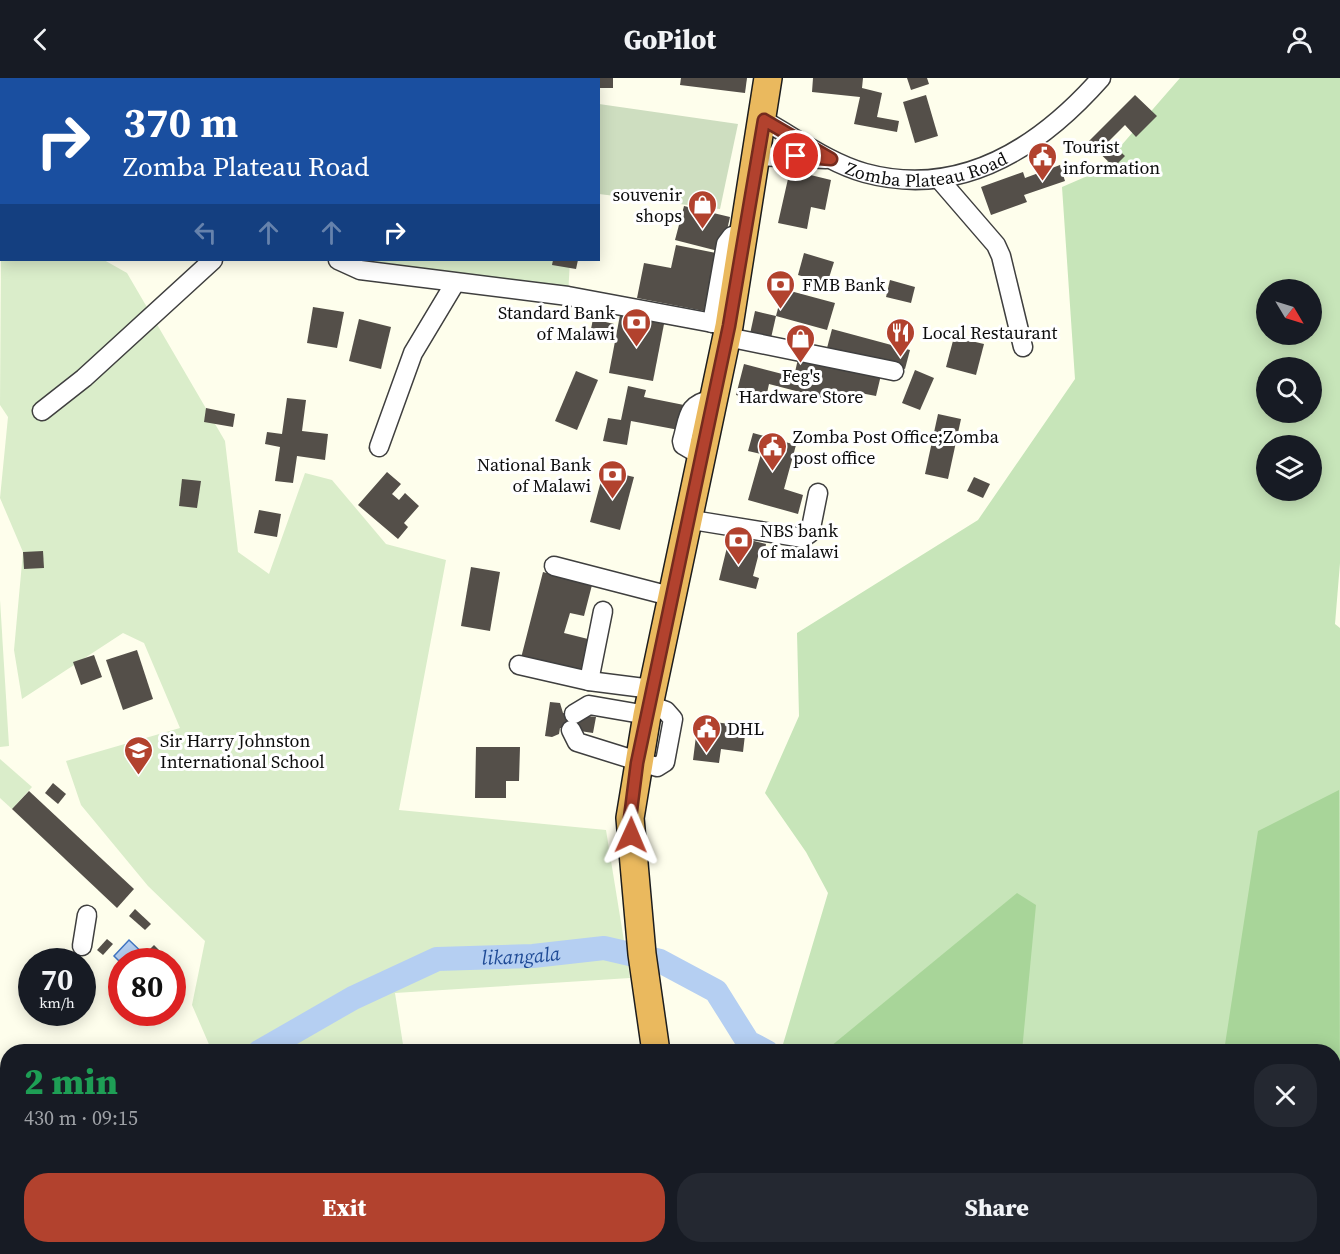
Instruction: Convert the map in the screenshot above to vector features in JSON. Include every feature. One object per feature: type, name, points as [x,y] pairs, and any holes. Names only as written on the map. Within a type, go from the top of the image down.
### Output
[{"type":"highway","points":[[655,1044],[630,818],[637,763],[670,596],[713,399],[722,329],[745,233],[764,120],[768,78]]},
{"type":"street","name":"Zomba Plateau Road","points":[[764,120],[831,159],[864,173],[895,178],[939,179],[969,172],[1026,145],[1054,126],[1101,78]]},
{"type":"street","name":"Zomba Plateau Road","points":[[758,156],[831,159]]},
{"type":"street","points":[[939,179],[996,245],[1002,256],[1023,347]]},
{"type":"street","points":[[42,411],[84,378],[212,261]]},
{"type":"street","points":[[340,261],[360,270],[568,296],[722,329],[894,370]]},
{"type":"street","points":[[379,447],[413,353],[455,283]]},
{"type":"street","points":[[686,519],[803,538],[810,533],[818,493]]},
{"type":"street","points":[[554,566],[670,596]]},
{"type":"street","points":[[589,681],[603,611]]},
{"type":"street","points":[[519,665],[589,681],[649,703]]},
{"type":"street","points":[[637,763],[577,742],[573,722],[589,705],[649,703]]},
{"type":"street","points":[[82,946],[87,915]]},
{"type":"green space","points":[[1180,78],[1340,78],[1340,563],[1335,624],[1340,628],[1340,1044],[783,1044],[828,893],[806,852],[765,793],[799,716],[797,633],[978,520],[1075,379],[1062,187],[1099,171]]},
{"type":"green space","points":[[600,104],[738,124],[720,209],[600,194]]},
{"type":"green space","points":[[1,261],[106,261],[127,273],[225,441],[238,552],[269,574],[305,473],[332,480],[386,544],[446,560],[399,810],[606,830],[630,978],[395,993],[403,1044],[209,1044],[192,1005],[205,941],[148,886],[81,805],[66,761],[180,728],[144,643],[123,633],[22,699],[14,650],[23,552],[0,498],[8,417],[0,405]]},
{"type":"green space","points":[[343,261],[570,261],[568,296]]},
{"type":"green space","points":[[0,600],[9,746],[0,747]]},
{"type":"green space","points":[[0,759],[32,787],[12,809],[0,798]]},
{"type":"green space","points":[[1339,790],[1340,1044],[1225,1044],[1258,831]]},
{"type":"green space","points":[[1017,893],[1036,905],[1023,1044],[834,1044]]},
{"type":"water","points":[[129,940],[137,948],[122,948]]},
{"type":"building","points":[[600,78],[613,78],[613,88],[600,88]]},
{"type":"building","points":[[681,78],[747,78],[745,93],[680,85]]},
{"type":"building","points":[[813,78],[863,78],[862,88],[882,93],[877,117],[899,121],[897,132],[854,124],[860,97],[812,92]]},
{"type":"building","points":[[907,78],[927,78],[929,84],[911,90]]},
{"type":"building","points":[[926,95],[938,136],[915,143],[903,102]]},
{"type":"building","points":[[1135,95],[1157,116],[1136,137],[1125,125],[1109,141],[1125,156],[1114,167],[1088,142]]},
{"type":"building","points":[[1060,165],[1065,181],[1024,195],[1027,202],[991,215],[981,187],[1023,172],[1025,178]]},
{"type":"building","points":[[790,170],[831,180],[825,210],[811,207],[807,229],[778,223]]},
{"type":"building","name":"souvenir shops","points":[[684,206],[730,217],[722,252],[675,240]]},
{"type":"building","points":[[676,245],[716,253],[704,311],[637,298],[644,263],[671,268]]},
{"type":"building","points":[[804,253],[834,262],[827,284],[798,275]]},
{"type":"building","points":[[553,261],[578,261],[576,269],[552,265]]},
{"type":"building","points":[[890,280],[915,287],[911,303],[886,297]]},
{"type":"building","points":[[783,289],[835,303],[827,330],[776,316]]},
{"type":"building","points":[[313,307],[344,312],[337,348],[307,343]]},
{"type":"building","points":[[755,311],[776,316],[771,338],[750,334]]},
{"type":"building","name":"Standard Bank of Malawi","points":[[620,315],[664,324],[653,381],[609,373]]},
{"type":"building","points":[[359,319],[391,327],[381,369],[349,361]]},
{"type":"building","points":[[593,319],[614,324],[611,339],[590,334]]},
{"type":"building","points":[[832,329],[910,350],[905,369],[827,348]]},
{"type":"building","points":[[954,337],[984,344],[976,375],[946,367]]},
{"type":"building","points":[[799,354],[881,375],[876,396],[850,391],[846,404],[769,384],[765,402],[736,395],[744,364],[794,377]]},
{"type":"building","points":[[915,370],[934,378],[920,410],[902,403]]},
{"type":"building","points":[[576,371],[598,380],[577,430],[555,421]]},
{"type":"building","points":[[628,386],[646,390],[644,397],[684,405],[679,430],[631,421],[627,445],[603,441],[608,418],[621,420]]},
{"type":"building","points":[[287,398],[306,400],[302,431],[328,434],[325,460],[297,456],[293,483],[275,481],[280,447],[265,444],[267,432],[282,434]]},
{"type":"building","points":[[206,408],[235,414],[233,427],[204,422]]},
{"type":"building","points":[[938,414],[961,419],[948,479],[925,474]]},
{"type":"building","name":"Zomba Post Office;Zomba post office","points":[[753,433],[796,445],[784,489],[803,495],[798,514],[748,500],[761,454],[748,451]]},
{"type":"building","name":"National Bank of Malawi","points":[[604,470],[634,477],[620,530],[590,522]]},
{"type":"building","points":[[387,472],[401,484],[392,494],[399,500],[405,493],[419,506],[404,523],[408,527],[398,539],[358,505]]},
{"type":"building","points":[[974,477],[990,484],[983,498],[967,491]]},
{"type":"building","points":[[182,479],[201,481],[197,508],[179,506]]},
{"type":"building","points":[[259,510],[281,514],[277,537],[254,533]]},
{"type":"building","name":"NBS bank of malawi","points":[[730,535],[766,544],[764,555],[759,553],[753,576],[759,578],[756,589],[719,580]]},
{"type":"building","points":[[43,551],[44,568],[24,569],[23,552]]},
{"type":"building","points":[[471,567],[500,572],[490,631],[461,626]]},
{"type":"building","points":[[543,572],[592,585],[584,616],[570,613],[564,633],[592,640],[583,673],[521,658]]},
{"type":"building","points":[[137,650],[153,699],[123,710],[106,660]]},
{"type":"building","points":[[94,655],[102,677],[81,685],[73,662]]},
{"type":"building","points":[[550,702],[560,703],[563,713],[596,717],[593,733],[560,728],[559,734],[552,737],[545,736]]},
{"type":"building","points":[[698,720],[746,726],[743,752],[721,749],[719,763],[693,760]]},
{"type":"building","points":[[476,747],[520,747],[519,781],[506,781],[506,798],[475,798]]},
{"type":"building","points":[[53,783],[66,794],[58,804],[45,793]]},
{"type":"building","points":[[29,791],[134,889],[117,908],[12,809]]},
{"type":"building","points":[[135,909],[151,924],[145,930],[129,916]]},
{"type":"building","points":[[107,939],[113,944],[103,955],[97,950]]},
{"type":"waterway","name":"likangala","points":[[273,1044],[353,998],[437,959],[533,956],[604,948],[660,961],[716,991],[748,1042],[752,1044]]},
{"type":"place","name":"Tourist information","points":[[1042,182]]},
{"type":"place","name":"souvenir shops","points":[[703,230]]},
{"type":"place","name":"FMB Bank","points":[[781,310]]},
{"type":"place","name":"Standard Bank of Malawi","points":[[636,348]]},
{"type":"place","name":"Local Restaurant","points":[[901,358]]},
{"type":"place","name":"Feg's Hardware Store","points":[[801,364]]},
{"type":"place","name":"Zomba Post Office;Zomba post office","points":[[772,472]]},
{"type":"place","name":"National Bank of Malawi","points":[[612,500]]},
{"type":"place","name":"NBS bank of malawi","points":[[739,566]]},
{"type":"place","name":"DHL","points":[[706,754]]},
{"type":"place","name":"Sir Harry Johnston International School","points":[[139,776]]},
{"type":"route","points":[[631,835],[630,818],[637,763],[686,519],[729,326],[764,120],[831,159],[796,156]]}]
